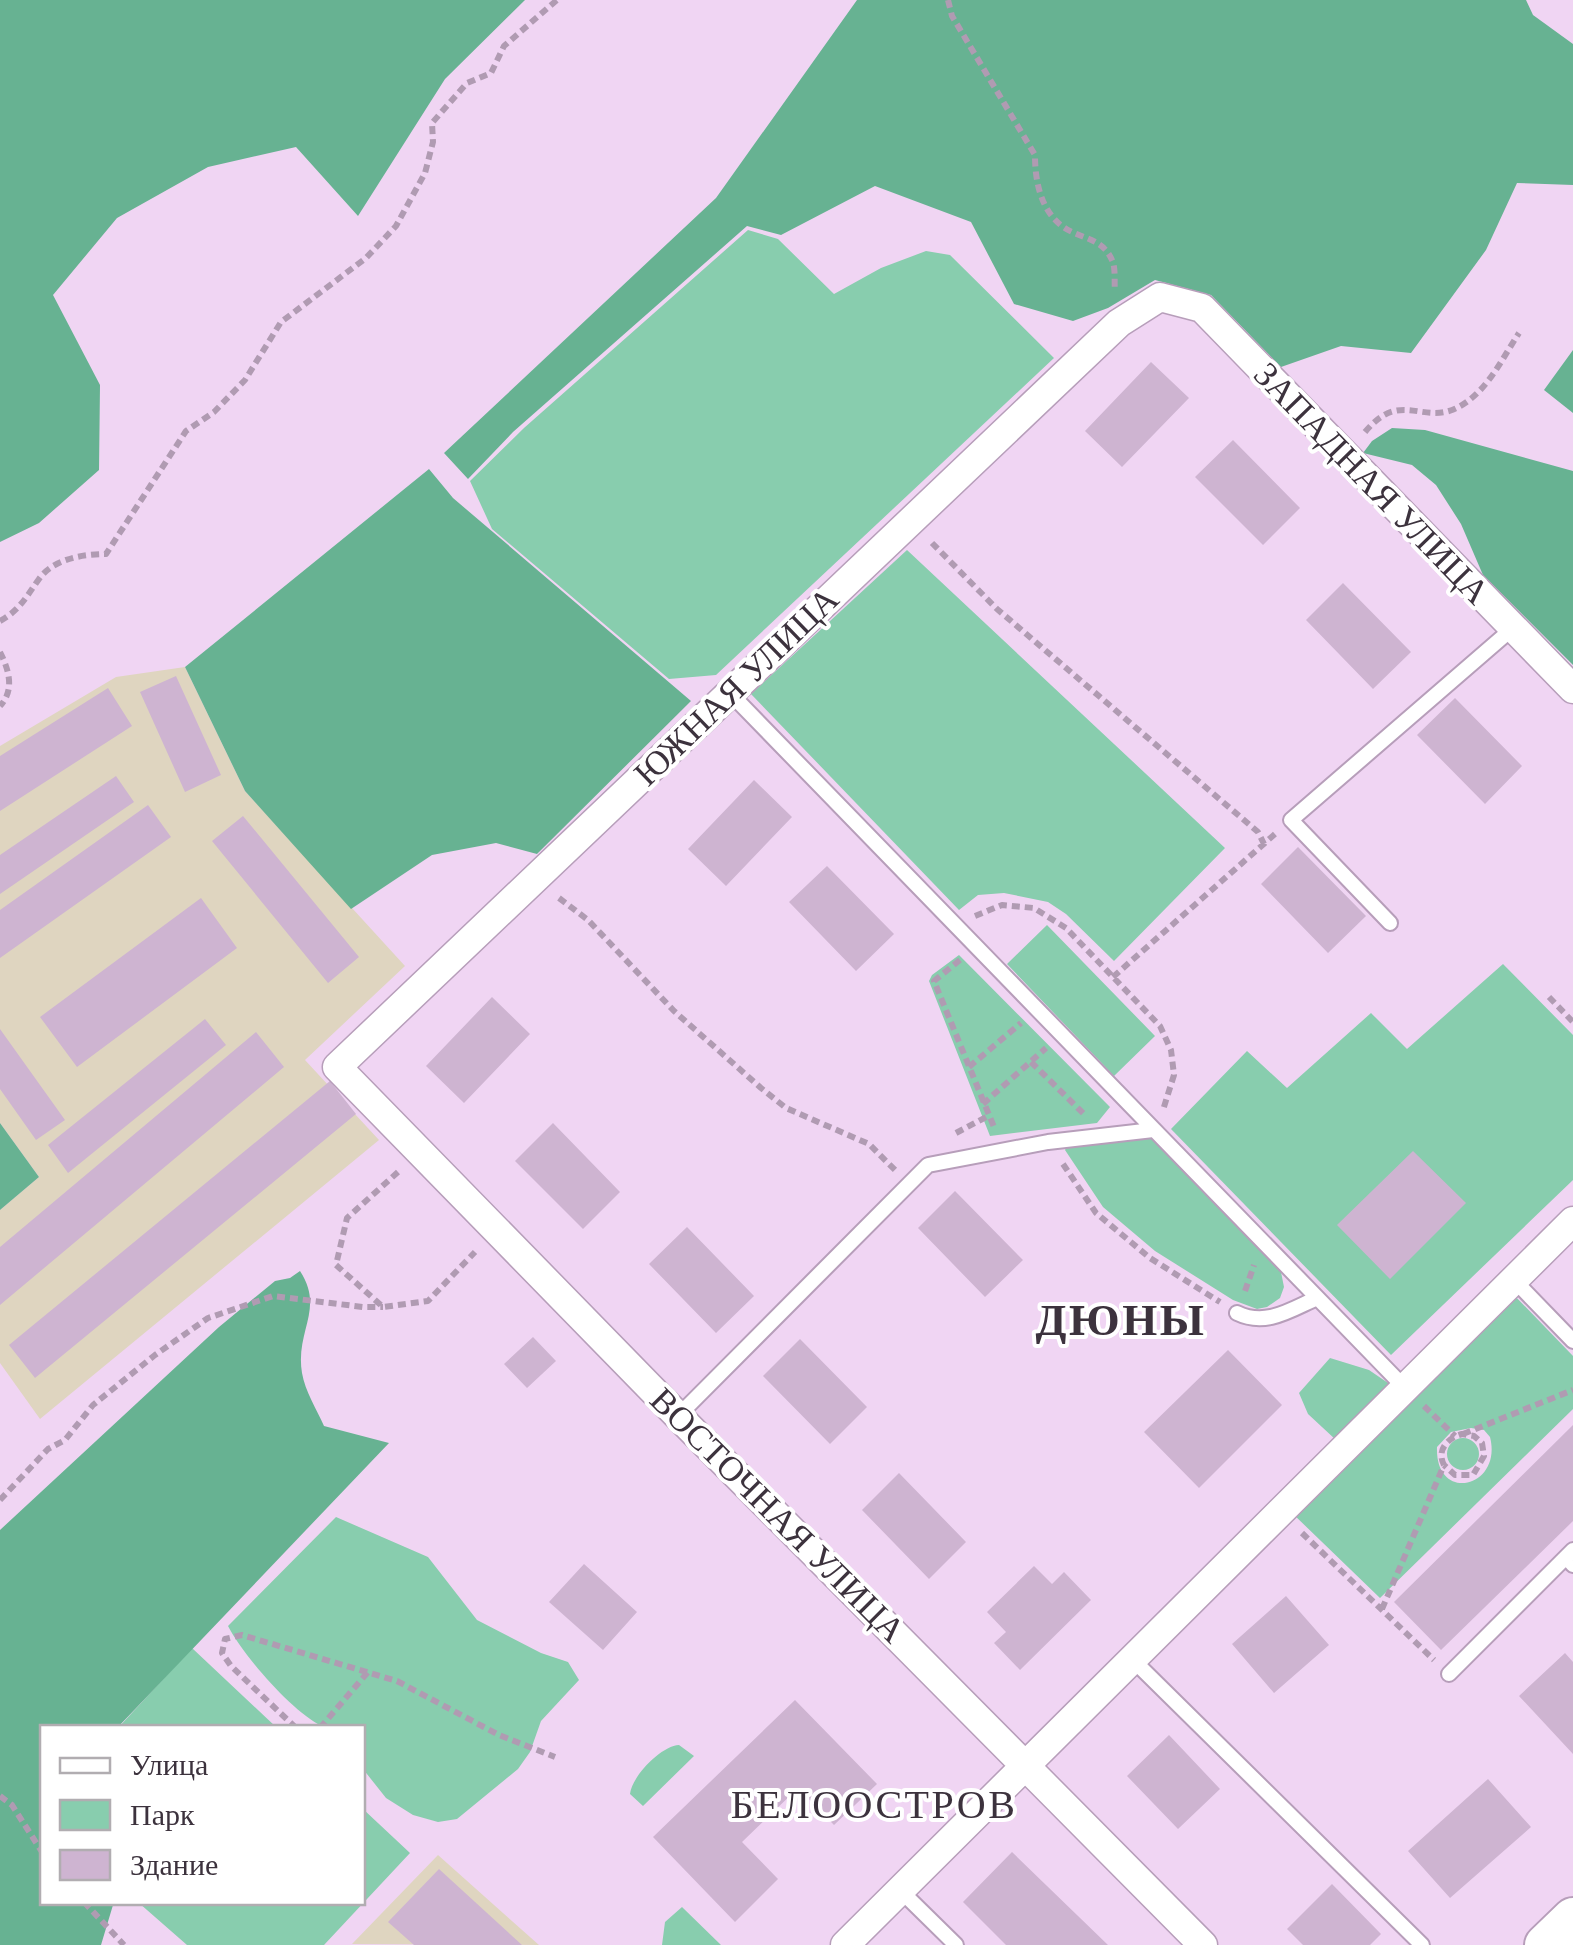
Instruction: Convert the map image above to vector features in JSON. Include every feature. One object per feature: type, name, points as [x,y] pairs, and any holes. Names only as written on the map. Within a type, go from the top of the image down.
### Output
[{"type":"main road","points":[[1546,1945],[1573,1918]]},
{"type":"street","name":"ЗАПАДНАЯ УЛИЦА","points":[[1154,301],[1202,308],[1573,690]]},
{"type":"street","name":"ЮЖНАЯ УЛИЦА","points":[[354,1084],[337,1067],[1120,324],[1154,301]]},
{"type":"street","name":"ВОСТОЧНАЯ УЛИЦА","points":[[354,1084],[1203,1945]]},
{"type":"street","points":[[845,1945],[898,1888],[1573,1221]]},
{"type":"lane","points":[[1390,923],[1291,820],[1513,628]]},
{"type":"lane","points":[[729,692],[1404,1388]]},
{"type":"lane","points":[[678,1416],[928,1165],[1048,1142],[1154,1130]]},
{"type":"lane","points":[[1514,1280],[1573,1341]]},
{"type":"lane","points":[[1237,1313],[1251,1320],[1268,1319],[1317,1298]]},
{"type":"lane","points":[[1449,1674],[1570,1557]]},
{"type":"lane","points":[[1131,1658],[1422,1945]]},
{"type":"lane","points":[[898,1888],[956,1945]]},
{"type":"path","points":[[0,621],[29,599],[40,577],[56,565],[86,554],[106,554],[186,431],[214,412],[246,380],[281,322],[366,258],[396,226],[425,173],[433,142],[432,123],[444,107],[468,83],[491,74],[504,46],[557,0]]},
{"type":"path","points":[[948,0],[952,16],[1035,155],[1035,176],[1044,205],[1062,226],[1096,240],[1113,261],[1115,291],[1154,301]]},
{"type":"path","points":[[1346,456],[1373,423],[1388,412],[1450,411],[1471,397],[1492,378],[1519,333]]},
{"type":"path","points":[[910,521],[997,608],[1258,832],[1264,844]]},
{"type":"path","points":[[0,652],[10,670],[7,698],[0,706]]},
{"type":"path","points":[[1113,977],[1291,820]]},
{"type":"path","points":[[534,878],[588,920],[674,1011],[760,1088],[786,1108],[869,1144],[910,1184]]},
{"type":"path","points":[[958,929],[979,912],[1002,906],[1034,908],[1066,928],[1160,1026],[1170,1050],[1174,1075],[1154,1130]]},
{"type":"path","points":[[977,948],[934,981],[986,1117],[992,1127],[1011,1124]]},
{"type":"path","points":[[1549,997],[1573,1022]]},
{"type":"path","points":[[968,1067],[1037,1010]]},
{"type":"path","points":[[983,1104],[1061,1034]]},
{"type":"path","points":[[1031,1062],[1084,1114],[1066,1116]]},
{"type":"path","points":[[1048,1142],[1096,1212],[1150,1258],[1237,1313],[1262,1242]]},
{"type":"path","points":[[384,1307],[336,1264],[348,1218],[400,1170]]},
{"type":"path","points":[[0,1500],[48,1449],[65,1440],[93,1406],[208,1318],[273,1296],[384,1307],[428,1300],[478,1250],[494,1227]]},
{"type":"path","points":[[1462,1434],[1474,1436],[1482,1444],[1484,1456],[1480,1468],[1464,1477],[1448,1472],[1441,1454],[1444,1447],[1462,1434],[1573,1390]]},
{"type":"path","points":[[1382,1609],[1444,1465]]},
{"type":"path","points":[[1280,1511],[1449,1674]]},
{"type":"path","points":[[293,1725],[230,1666],[222,1653],[226,1639],[242,1635],[397,1682],[555,1757]]},
{"type":"path","points":[[323,1725],[368,1672]]},
{"type":"path","points":[[0,1796],[12,1805],[40,1849]]},
{"type":"path","points":[[87,1905],[124,1945]]},
{"type":"shaded area","points":[[185,667],[245,791],[405,966],[305,1060],[379,1140],[40,1419],[0,1363],[0,1210],[39,1177],[0,1123],[0,746],[116,677]]},
{"type":"shaded area","points":[[438,1855],[539,1945],[352,1944]]},
{"type":"green space","points":[[0,0],[525,0],[445,79],[358,216],[296,147],[208,167],[117,218],[53,295],[100,385],[99,470],[39,523],[0,542]]},
{"type":"green space","points":[[857,0],[1526,0],[1533,15],[1573,44],[1573,185],[1517,183],[1486,250],[1411,353],[1341,346],[1281,367],[1211,295],[1155,280],[1108,308],[1073,321],[1014,304],[971,222],[875,186],[781,235],[747,226],[513,432],[468,479],[444,453],[716,198]]},
{"type":"green space","points":[[748,230],[778,239],[834,294],[881,268],[926,251],[950,255],[1054,358],[716,675],[669,679],[492,529],[470,481],[524,428]]},
{"type":"green space","points":[[1573,350],[1573,413],[1544,390]]},
{"type":"green space","points":[[1392,428],[1425,430],[1573,471],[1573,665],[1483,575],[1461,524],[1436,485],[1412,465],[1363,453],[1372,441]]},
{"type":"green space","points":[[429,469],[453,498],[691,701],[537,854],[496,843],[432,855],[351,909],[245,791],[185,667]]},
{"type":"green space","points":[[907,550],[1225,848],[1114,961],[1066,914],[1048,902],[1004,893],[978,895],[959,910],[751,694]]},
{"type":"green space","points":[[1047,925],[1155,1036],[1114,1076],[1007,964]]},
{"type":"green space","points":[[959,955],[1110,1107],[1097,1123],[990,1136],[929,981]]},
{"type":"green space","points":[[1503,964],[1573,1035],[1573,1180],[1391,1355],[1171,1129],[1247,1051],[1287,1088],[1371,1013],[1407,1049]]},
{"type":"green space","points":[[0,1123],[39,1177],[0,1210]]},
{"type":"green space","points":[[1152,1137],[1280,1267],[1284,1287],[1280,1298],[1257,1309],[1233,1300],[1155,1251],[1103,1207],[1065,1150],[1067,1146]]},
{"type":"green space","points":[[300,1271],[310,1297],[302,1373],[324,1426],[389,1443],[120,1725],[40,1725],[40,1905],[113,1905],[101,1945],[0,1945],[0,1530],[219,1327],[275,1281]]},
{"type":"green space","points":[[1513,1294],[1573,1356],[1573,1409],[1380,1598],[1292,1513]],"holes":[[[1484,1430],[1490,1437],[1487,1468],[1468,1483],[1446,1477],[1439,1465],[1437,1447],[1451,1432]]]},
{"type":"green space","points":[[1330,1358],[1369,1370],[1391,1385],[1336,1440],[1308,1414],[1299,1393]]},
{"type":"green space","points":[[1463,1438],[1474,1443],[1479,1454],[1474,1465],[1463,1470],[1452,1465],[1447,1454],[1452,1443]]},
{"type":"green space","points":[[336,1517],[428,1557],[477,1620],[541,1653],[568,1662],[579,1680],[541,1721],[530,1752],[518,1769],[457,1819],[438,1822],[413,1815],[386,1798],[365,1772],[365,1725],[320,1725],[310,1719],[269,1682],[228,1626]]},
{"type":"green space","points":[[192,1648],[274,1725],[121,1725]]},
{"type":"green space","points":[[679,1745],[694,1756],[643,1806],[630,1794],[636,1779],[656,1756]]},
{"type":"green space","points":[[365,1811],[410,1853],[365,1901]]},
{"type":"green space","points":[[141,1905],[361,1905],[324,1945],[187,1945]]},
{"type":"green space","points":[[682,1907],[721,1945],[662,1945],[665,1922]]},
{"type":"building","points":[[1151,362],[1189,398],[1122,467],[1085,431]]},
{"type":"building","points":[[1233,440],[1300,508],[1263,545],[1195,477]]},
{"type":"building","points":[[1343,583],[1411,652],[1373,689],[1306,620]]},
{"type":"building","points":[[176,676],[221,775],[185,792],[140,692]]},
{"type":"building","points":[[108,688],[132,726],[0,811],[0,756]]},
{"type":"building","points":[[1455,698],[1522,766],[1485,804],[1417,735]]},
{"type":"building","points":[[116,776],[134,802],[0,894],[0,855]]},
{"type":"building","points":[[754,780],[792,817],[726,886],[688,849]]},
{"type":"building","points":[[148,805],[171,837],[0,958],[0,910]]},
{"type":"building","points":[[243,816],[359,957],[328,983],[212,841]]},
{"type":"building","points":[[1298,847],[1366,916],[1328,953],[1261,884]]},
{"type":"building","points":[[827,866],[894,934],[856,971],[789,902]]},
{"type":"building","points":[[201,898],[237,948],[77,1067],[40,1017]]},
{"type":"building","points":[[492,997],[530,1034],[464,1103],[426,1066]]},
{"type":"building","points":[[205,1019],[226,1045],[68,1173],[48,1145]]},
{"type":"building","points":[[0,1029],[65,1120],[36,1140],[0,1089]]},
{"type":"building","points":[[256,1032],[284,1067],[0,1305],[0,1247]]},
{"type":"building","points":[[330,1081],[356,1114],[35,1378],[9,1345]]},
{"type":"building","points":[[553,1123],[620,1192],[583,1229],[515,1161]]},
{"type":"building","points":[[1413,1151],[1466,1203],[1390,1279],[1337,1225]]},
{"type":"building","points":[[955,1191],[1023,1260],[985,1297],[918,1228]]},
{"type":"building","points":[[687,1227],[754,1296],[716,1333],[649,1264]]},
{"type":"building","points":[[533,1337],[556,1361],[527,1388],[504,1364]]},
{"type":"building","points":[[800,1339],[867,1407],[830,1444],[763,1376]]},
{"type":"building","points":[[1228,1350],[1282,1405],[1199,1488],[1144,1432]]},
{"type":"building","points":[[1573,1425],[1573,1521],[1441,1650],[1394,1602]]},
{"type":"building","points":[[899,1473],[966,1542],[929,1579],[862,1510]]},
{"type":"building","points":[[584,1564],[637,1612],[603,1650],[549,1602]]},
{"type":"building","points":[[1034,1566],[1052,1584],[1064,1572],[1091,1600],[1020,1670],[994,1643],[1006,1632],[987,1612]]},
{"type":"building","points":[[1286,1596],[1329,1645],[1274,1693],[1232,1644]]},
{"type":"building","points":[[1565,1653],[1573,1662],[1573,1754],[1519,1696]]},
{"type":"building","points":[[795,1700],[877,1784],[834,1825],[798,1788],[742,1842],[778,1879],[735,1922],[653,1837]]},
{"type":"building","points":[[1169,1735],[1220,1789],[1178,1829],[1127,1776]]},
{"type":"building","points":[[1488,1779],[1531,1827],[1450,1898],[1408,1851]]},
{"type":"building","points":[[1012,1852],[1108,1945],[1006,1945],[963,1902]]},
{"type":"building","points":[[439,1869],[522,1945],[414,1945],[388,1922]]},
{"type":"building","points":[[1332,1884],[1381,1934],[1370,1945],[1303,1945],[1287,1929]]},
{"type":"district","name":"ДЮНЫ","points":[[1121,1319]]},
{"type":"district","name":"БЕЛООСТРОВ","points":[[874,1804]]}]
